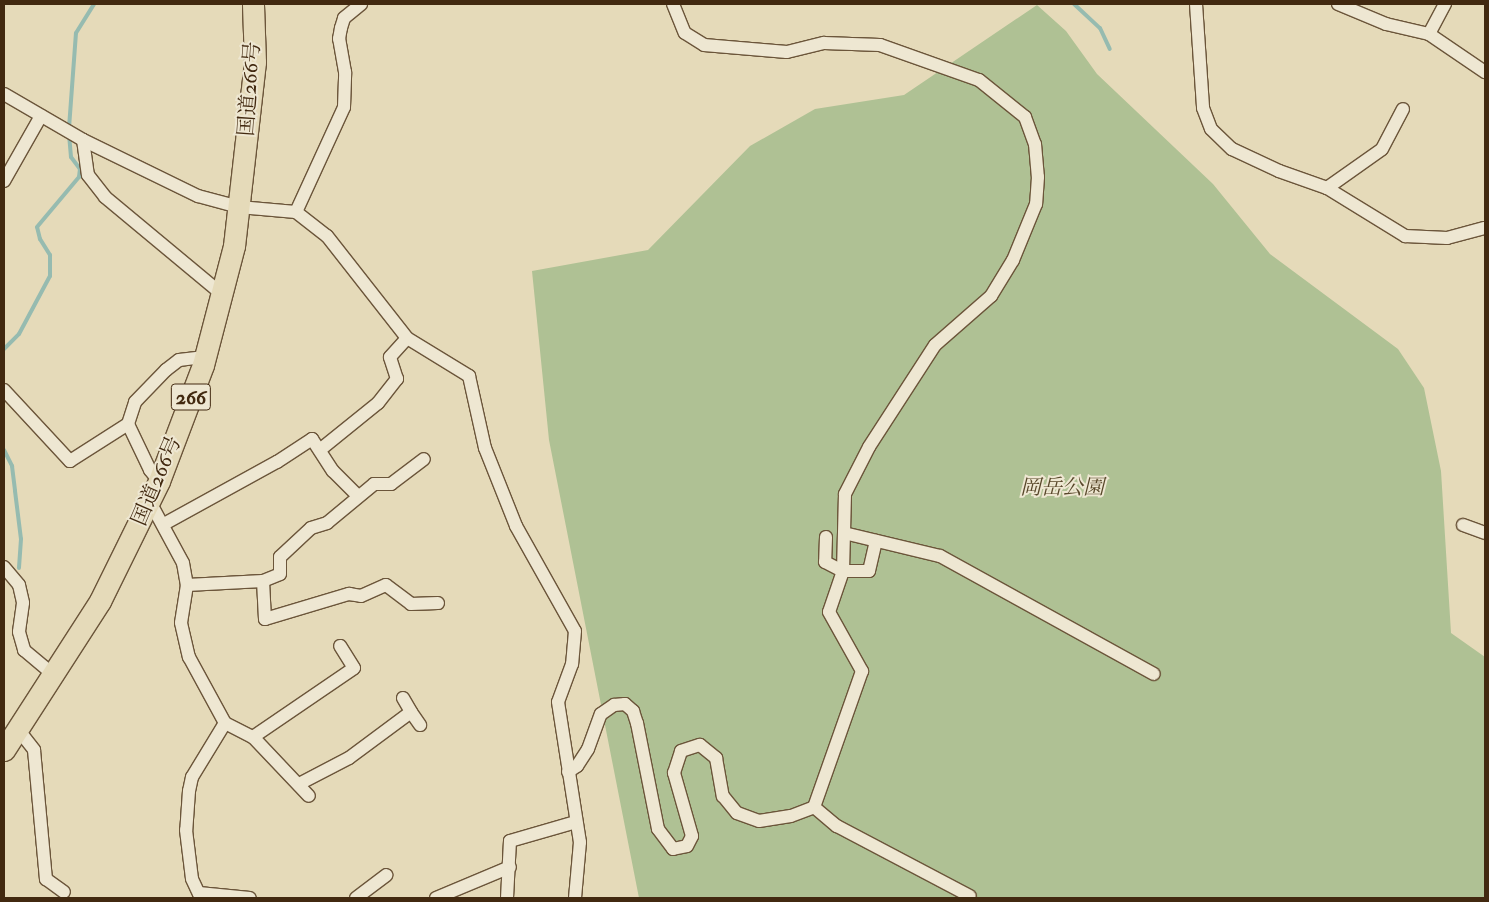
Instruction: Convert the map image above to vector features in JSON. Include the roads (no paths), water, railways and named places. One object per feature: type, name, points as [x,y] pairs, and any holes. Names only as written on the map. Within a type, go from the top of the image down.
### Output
[{"type":"highway","name":"国道266号","points":[[4,750],[100,601],[150,502],[205,357],[223,294],[239,207],[255,62],[253,4]]},
{"type":"street","points":[[296,212],[344,107],[345,72],[339,39],[344,18],[361,4]]},
{"type":"street","points":[[673,4],[685,33],[704,45],[787,52],[824,42],[880,44],[979,80],[1025,117],[1035,144],[1038,177],[1036,204],[1013,260],[991,296],[935,345],[869,447],[845,494],[843,571],[829,612],[862,671],[814,808]]},
{"type":"street","points":[[1196,4],[1203,108],[1211,129],[1232,149],[1279,172],[1327,188],[1405,236],[1447,238],[1485,228]]},
{"type":"street","points":[[1338,4],[1386,24],[1429,34],[1485,72]]},
{"type":"street","points":[[1429,34],[1445,4]]},
{"type":"street","points":[[4,94],[79,136],[198,196],[239,207],[296,212],[327,236],[407,338],[469,376],[485,448],[516,526],[575,631],[572,664],[558,702],[580,842],[574,898]]},
{"type":"street","points":[[1327,188],[1382,149],[1403,109]]},
{"type":"street","points":[[4,181],[41,116]]},
{"type":"street","points":[[79,136],[88,175],[105,197],[223,294]]},
{"type":"street","points":[[321,449],[378,403],[396,379],[390,357],[407,338]]},
{"type":"street","points":[[4,390],[70,461],[128,424],[135,402],[178,360],[205,357]]},
{"type":"street","points":[[128,424],[150,470],[159,481]]},
{"type":"street","points":[[164,524],[277,462],[312,439],[321,449],[333,471],[358,496]]},
{"type":"street","points":[[187,585],[263,581],[280,574],[280,557],[311,528],[327,523],[374,484],[390,484],[424,459]]},
{"type":"street","points":[[150,502],[164,524],[183,563],[187,585],[181,623],[189,657],[225,722],[253,737],[309,796]]},
{"type":"street","points":[[1463,525],[1485,533]]},
{"type":"street","points":[[844,533],[940,556],[1154,674]]},
{"type":"street","points":[[826,537],[825,562],[843,571],[869,570],[876,540]]},
{"type":"street","points":[[4,567],[19,585],[23,603],[19,632],[24,650],[53,674]]},
{"type":"street","points":[[263,581],[265,619],[349,594],[361,596],[386,585],[411,604],[438,603]]},
{"type":"street","points":[[253,737],[354,668],[340,646]]},
{"type":"street","points":[[403,698],[420,725]]},
{"type":"street","points":[[568,772],[577,766],[588,748],[601,714],[614,705],[625,704],[633,711],[637,724],[658,829],[673,849],[687,846],[692,836],[674,773],[681,751],[700,745],[716,758],[723,796],[738,813],[759,820],[791,816],[814,808]]},
{"type":"street","points":[[299,784],[349,758],[412,712]]},
{"type":"street","points":[[225,722],[192,777],[186,830],[192,879],[200,896],[250,898]]},
{"type":"street","points":[[18,728],[34,750],[46,879],[64,892]]},
{"type":"street","points":[[814,808],[837,826],[970,896]]},
{"type":"street","points":[[507,898],[510,841],[576,822]]},
{"type":"street","points":[[436,898],[510,867]]},
{"type":"street","points":[[356,898],[386,875]]},
{"type":"waterway","points":[[69,128],[76,33],[94,4]]},
{"type":"waterway","points":[[1074,4],[1100,28],[1110,49]]},
{"type":"waterway","points":[[4,349],[19,334],[50,276],[50,255],[40,239],[37,227],[79,177],[80,169],[71,157],[69,135]]},
{"type":"waterway","points":[[4,450],[12,466],[21,539],[19,568]]},
{"type":"park label","name":"岡岳公園","points":[[1062,488]]}]
